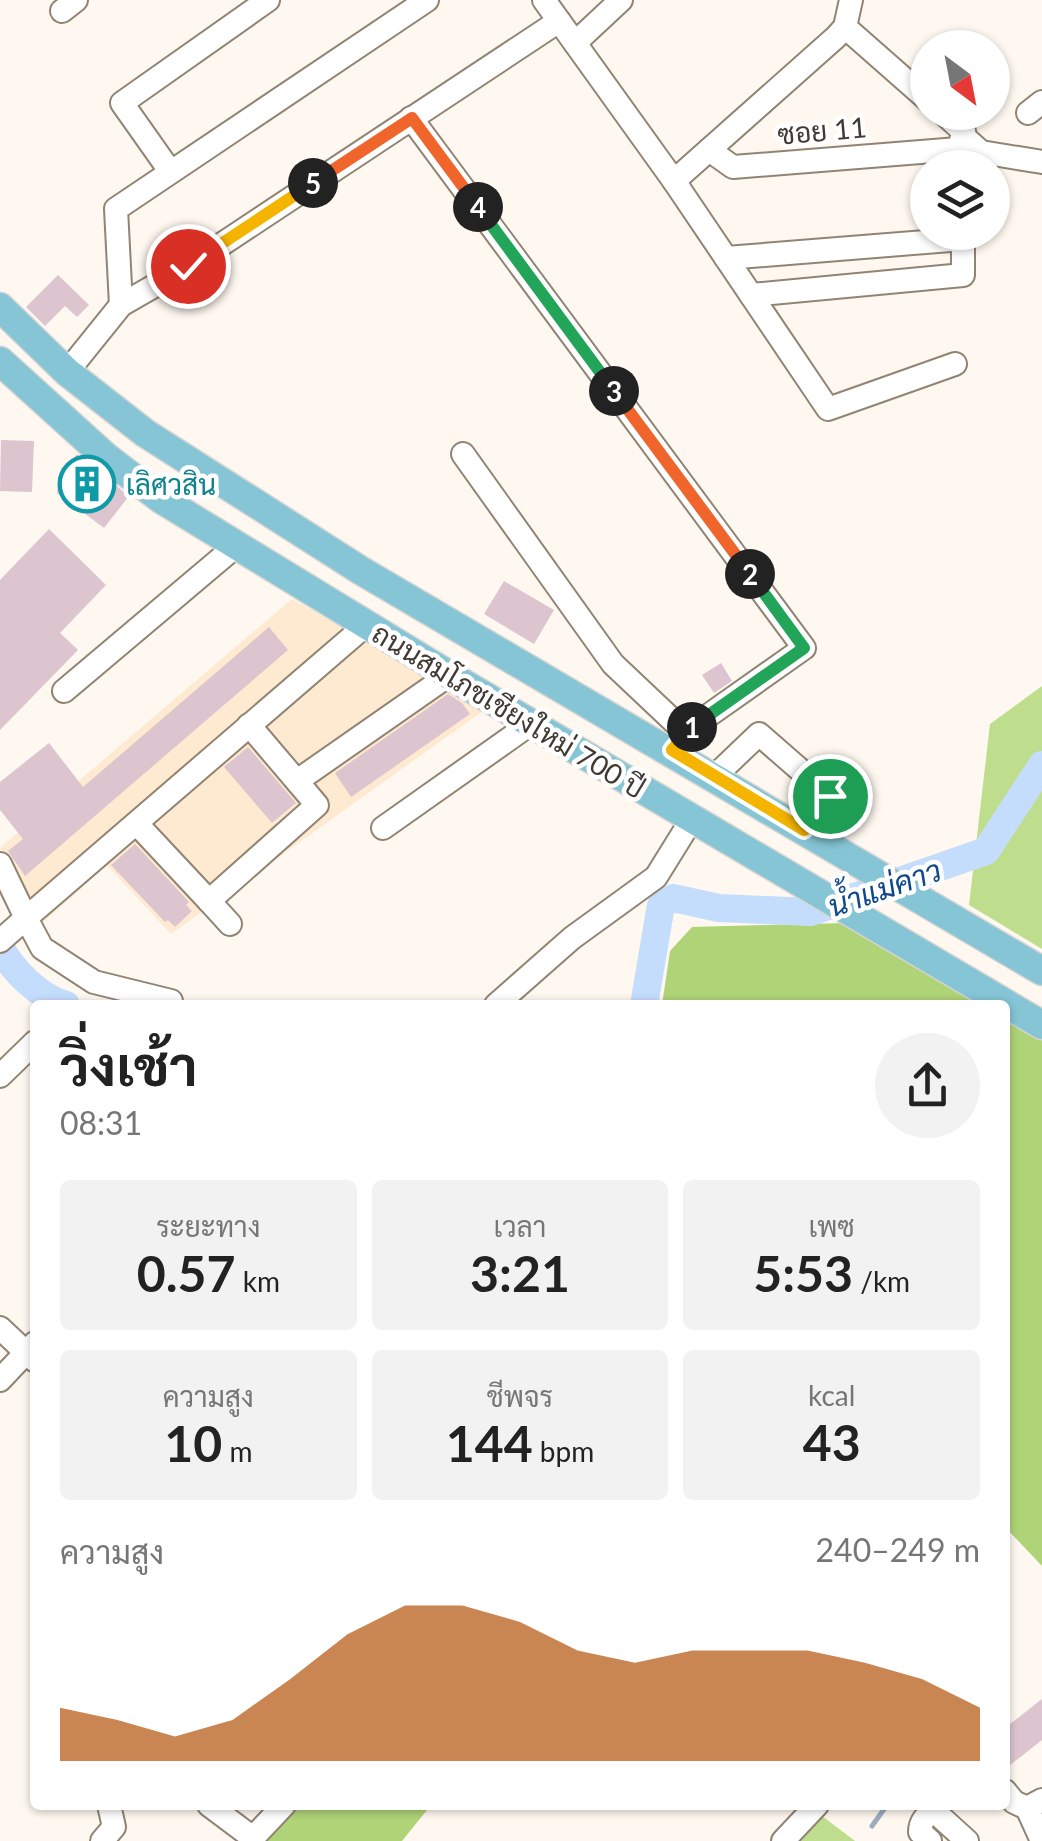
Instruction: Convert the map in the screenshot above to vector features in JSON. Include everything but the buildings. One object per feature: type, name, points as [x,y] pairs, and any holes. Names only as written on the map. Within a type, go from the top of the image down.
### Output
[{"type":"main road","name":"ถนนสมโภชเชียงใหม่ 700 ปี","points":[[0,307],[67,372],[146,433],[360,570],[678,741],[714,776],[1042,970]]},
{"type":"main road","name":"ถนนสมโภชเชียงใหม่ 700 ปี","points":[[0,361],[106,457],[162,499],[998,1000]]},
{"type":"main road","name":"ถนนสมโภชเชียงใหม่ 700 ปี","points":[[1010,1007],[1042,1026]]},
{"type":"street","points":[[170,171],[122,103],[268,0]]},
{"type":"street","points":[[121,306],[116,209],[427,0]]},
{"type":"street","points":[[544,0],[674,181],[828,409],[955,364]]},
{"type":"street","points":[[575,44],[621,0]]},
{"type":"street","points":[[674,181],[845,26],[851,0]]},
{"type":"street","points":[[67,372],[121,306],[188,266],[559,20]]},
{"type":"street","points":[[845,26],[910,84]]},
{"type":"street","points":[[412,118],[804,648],[678,741],[614,664],[463,454]]},
{"type":"street","points":[[962,130],[962,136],[981,152],[1042,162]]},
{"type":"street","name":"ซอย 11","points":[[709,150],[733,167],[958,149],[962,136]]},
{"type":"street","points":[[726,258],[963,239],[963,275],[751,295]]},
{"type":"street","points":[[64,691],[237,546]]},
{"type":"street","points":[[14,929],[366,624]]},
{"type":"street","points":[[297,781],[449,674]]},
{"type":"street","points":[[383,828],[533,722]]},
{"type":"street","points":[[209,902],[317,805],[249,725]]},
{"type":"street","points":[[714,776],[759,734],[830,796],[804,830]]},
{"type":"street","points":[[502,1000],[572,938],[656,877],[692,818]]},
{"type":"street","points":[[137,824],[230,924]]},
{"type":"street","points":[[0,864],[14,929],[94,982],[163,1000]]},
{"type":"street","points":[[1,1074],[30,1047]]},
{"type":"street","points":[[0,1328],[30,1350]]},
{"type":"street","points":[[0,1380],[30,1354]]},
{"type":"street","points":[[1010,1797],[1033,1823]]},
{"type":"street","points":[[107,1836],[114,1819],[111,1810]]},
{"type":"street","points":[[215,1810],[252,1840],[279,1810]]},
{"type":"street","points":[[783,1841],[811,1810]]},
{"type":"street","points":[[930,1841],[920,1827],[926,1815],[934,1811],[967,1841]]},
{"type":"shaded area","points":[[292,599],[487,708],[171,934],[107,865],[38,927],[0,848]]},
{"type":"green space","points":[[1042,686],[1042,949],[969,905],[990,724]]},
{"type":"green space","points":[[844,923],[976,1000],[663,1000],[670,951],[692,927]]},
{"type":"green space","points":[[1010,1019],[1042,1038],[1042,1566],[1010,1532]]},
{"type":"green space","points":[[288,1810],[427,1810],[402,1841],[260,1841]]},
{"type":"green space","points":[[822,1816],[855,1841],[799,1841]]},
{"type":"waterway","name":"น้ำแม่คาว","points":[[645,1000],[661,905],[673,898],[719,908],[811,912],[986,851],[1042,765]]},
{"type":"waterway","name":"น้ำแม่คาว","points":[[0,947],[28,982],[55,1000]]},
{"type":"waterway","points":[[872,1826],[883,1810]]},
{"type":"place","name":"เลิศวสิน","points":[[87,484]]},
{"type":"route","points":[[188,266],[412,118],[804,648],[685,732],[672,750],[804,830],[830,796]]}]
